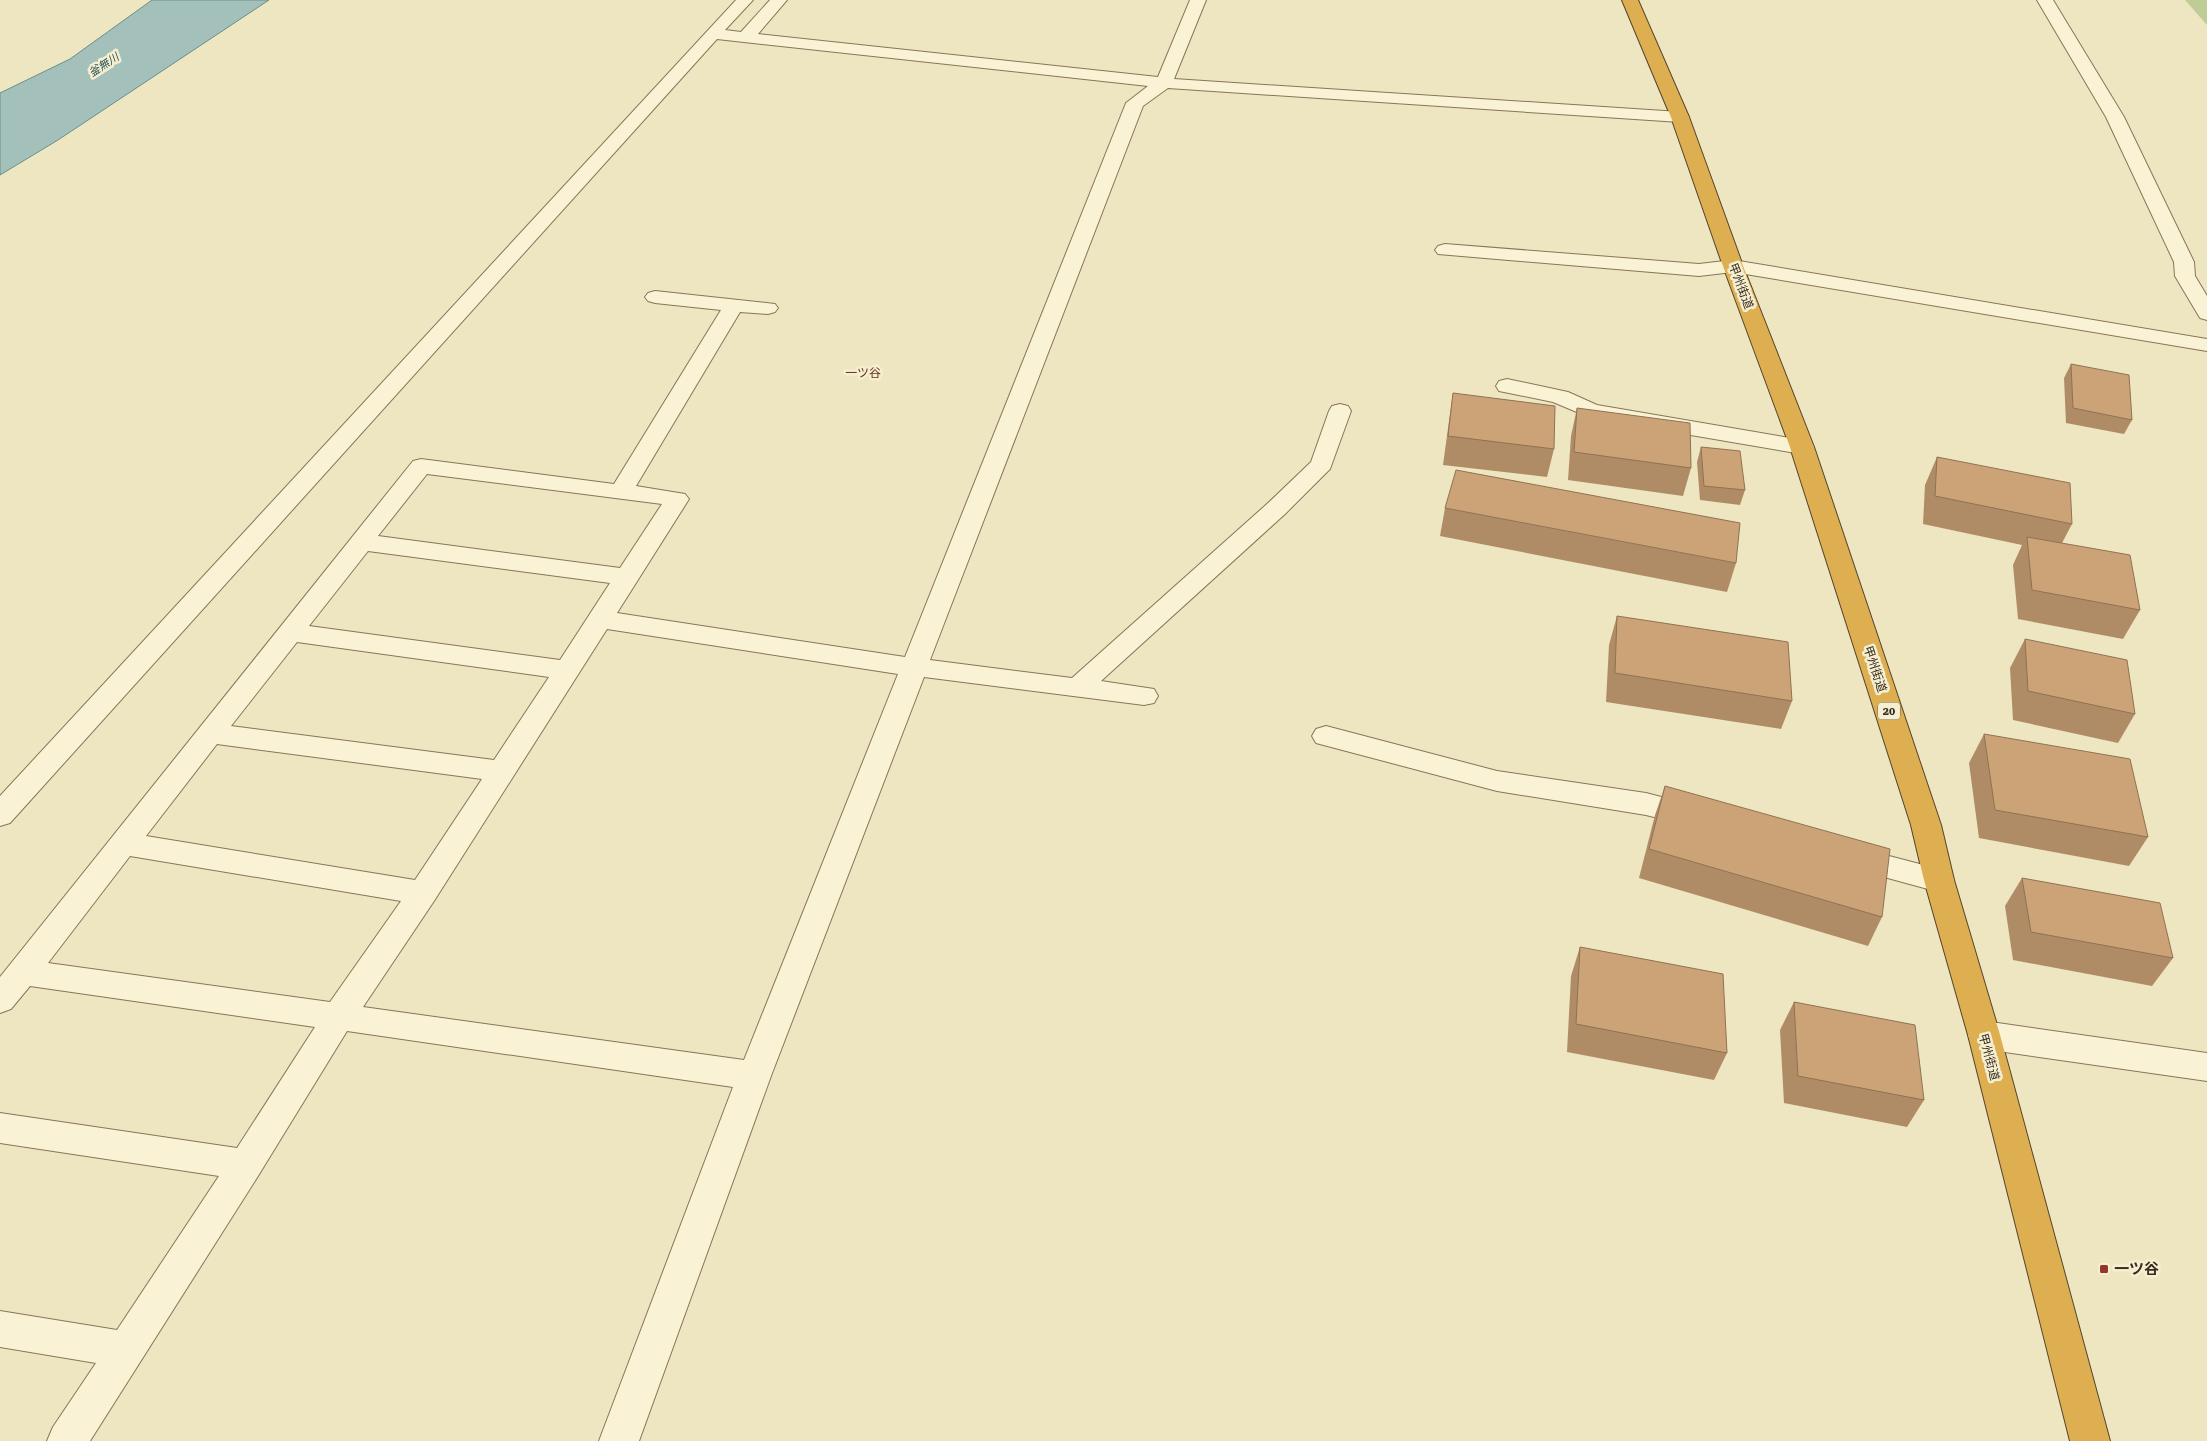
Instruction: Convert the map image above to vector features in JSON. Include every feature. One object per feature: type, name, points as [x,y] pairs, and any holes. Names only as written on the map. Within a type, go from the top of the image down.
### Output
[{"type":"highway","name":"甲州街道","points":[[1630,0],[1680,117],[1733,266],[1802,447],[1926,826],[1939,880],[1984,1035],[2090,1441]]},
{"type":"street","points":[[0,815],[745,0]]},
{"type":"street","points":[[745,38],[779,0]]},
{"type":"street","points":[[619,1441],[754,1076],[1135,103],[1164,83],[1198,0]]},
{"type":"street","points":[[2044,0],[2115,117],[2184,262],[2185,276],[2207,314]]},
{"type":"street","points":[[712,34],[1164,83],[1680,117]]},
{"type":"street","points":[[1445,250],[1700,270],[1733,266],[2207,345]]},
{"type":"street","points":[[655,296],[768,308]]},
{"type":"street","points":[[621,492],[734,305]]},
{"type":"street","points":[[1507,386],[1560,397],[1591,411],[1802,447]]},
{"type":"street","points":[[1077,688],[1276,509],[1322,464],[1340,411]]},
{"type":"street","points":[[0,1000],[421,466],[677,499],[422,893],[339,1016],[246,1165],[67,1441]]},
{"type":"street","points":[[362,542],[627,577]]},
{"type":"street","points":[[600,619],[914,667],[1144,696]]},
{"type":"street","points":[[290,632],[566,670]]},
{"type":"street","points":[[210,734],[501,771]]},
{"type":"street","points":[[1326,736],[1498,781],[1646,804],[1722,824]]},
{"type":"street","points":[[123,844],[422,893]]},
{"type":"street","points":[[1826,851],[1939,880]]},
{"type":"street","points":[[23,972],[754,1076]]},
{"type":"street","points":[[1984,1035],[2207,1067]]},
{"type":"street","points":[[0,1128],[246,1165]]},
{"type":"street","points":[[0,1329],[127,1350]]},
{"type":"green space","points":[[2185,0],[2207,0],[2207,25]]},
{"type":"water","name":"釜無川","points":[[152,0],[269,0],[58,140],[0,175],[0,93],[70,59]]},
{"type":"building","points":[[2071,364],[2129,375],[2132,420],[2073,408]]},
{"type":"building","points":[[1453,393],[1555,406],[1554,449],[1448,436]]},
{"type":"building","points":[[1577,408],[1690,423],[1691,468],[1574,452]]},
{"type":"building","points":[[1701,447],[1740,451],[1745,490],[1704,486]]},
{"type":"building","points":[[1937,457],[2070,483],[2072,524],[1935,496]]},
{"type":"building","points":[[1456,470],[1740,523],[1736,563],[1445,508]]},
{"type":"building","points":[[2027,537],[2130,555],[2140,610],[2032,590]]},
{"type":"building","points":[[1617,616],[1788,642],[1792,701],[1615,673]]},
{"type":"building","points":[[2025,639],[2127,660],[2135,714],[2028,691]]},
{"type":"building","points":[[1984,734],[2130,759],[2148,837],[1995,810]]},
{"type":"building","points":[[1665,786],[1890,849],[1882,917],[1649,849]]},
{"type":"building","points":[[2022,878],[2160,903],[2173,958],[2031,932]]},
{"type":"building","points":[[1580,947],[1723,974],[1727,1053],[1576,1024]]},
{"type":"building","points":[[1794,1002],[1915,1025],[1924,1100],[1798,1076]]},
{"type":"place","name":"一ツ谷","points":[[2104,1269]]},
{"type":"district","name":"一ツ谷","points":[[863,373]]}]
